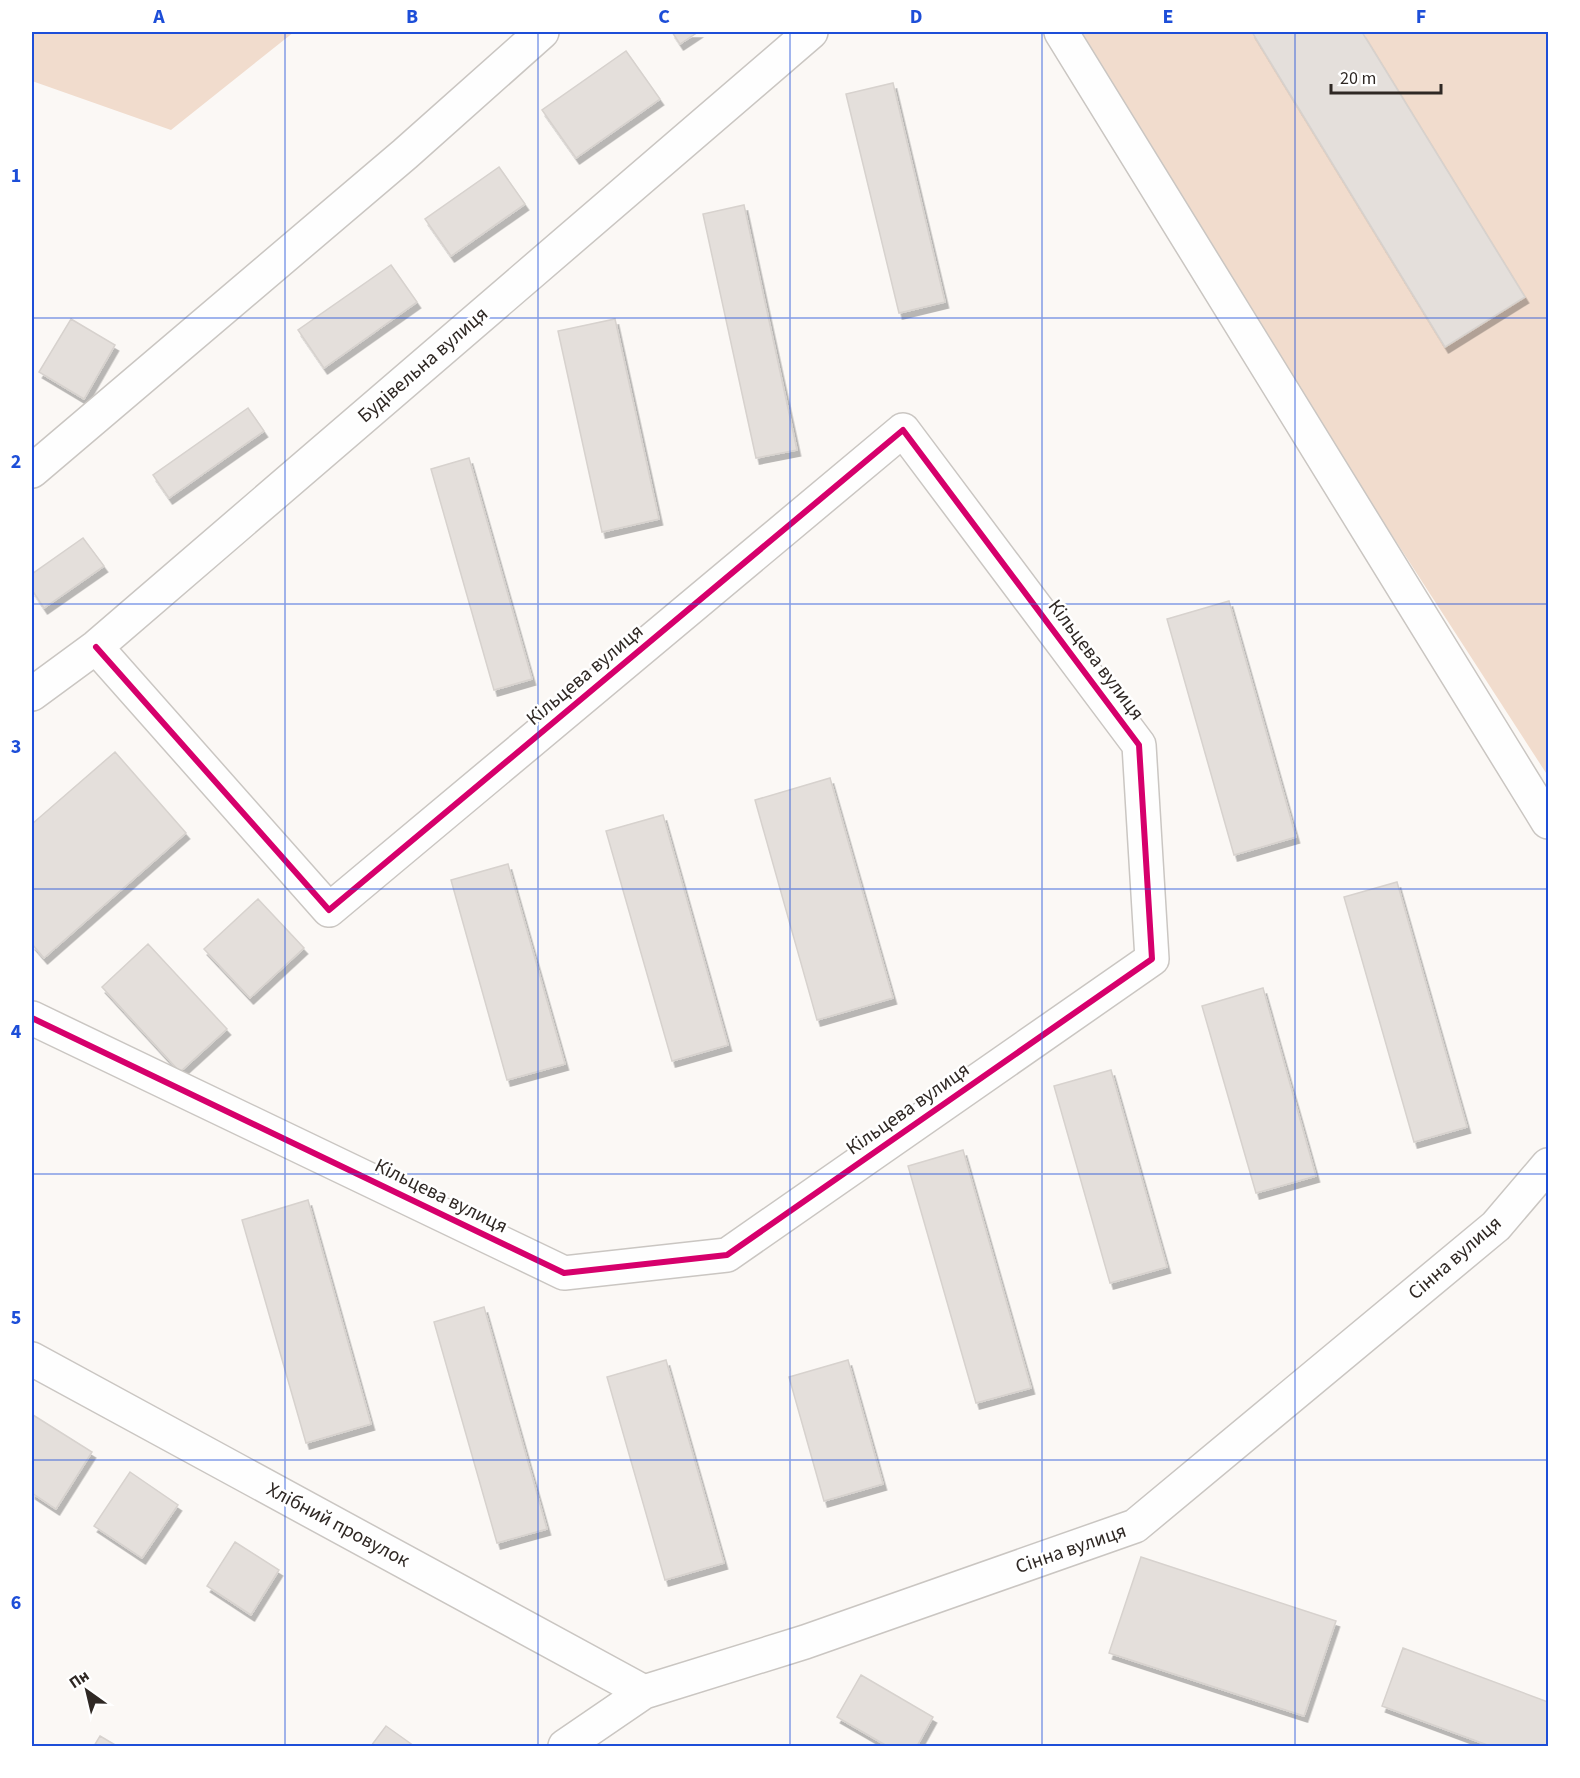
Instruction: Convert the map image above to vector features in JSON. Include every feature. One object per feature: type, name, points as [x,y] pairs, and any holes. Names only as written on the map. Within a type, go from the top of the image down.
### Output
[{"type":"street","points":[[32,471],[405,153],[542,32]]},
{"type":"street","name":"Будівельна вулиця","points":[[32,694],[96,647],[811,32]]},
{"type":"street","points":[[1061,32],[1548,822]]},
{"type":"street","name":"Кільцева вулиця","points":[[32,1018],[564,1273],[727,1255],[1152,958],[1139,745],[903,430],[329,910],[96,647]]},
{"type":"street","name":"Сінна вулиця","points":[[565,1746],[644,1692],[805,1642],[1135,1526],[1496,1226],[1548,1165]]},
{"type":"street","name":"Хлібний провулок","points":[[32,1359],[644,1692]]},
{"type":"shaded area","points":[[32,32],[294,32],[171,130],[32,81]]},
{"type":"shaded area","points":[[1066,32],[1548,32],[1548,776]]},
{"type":"building","points":[[672,32],[698,32],[680,44]]},
{"type":"building","points":[[1252,32],[1362,32],[1525,297],[1445,347]]},
{"type":"building","points":[[626,51],[660,99],[576,158],[542,110]]},
{"type":"building","points":[[893,83],[945,302],[899,313],[846,94]]},
{"type":"building","points":[[499,167],[525,204],[451,256],[425,219]]},
{"type":"building","points":[[744,205],[797,450],[756,458],[703,214]]},
{"type":"building","points":[[391,265],[417,302],[324,368],[298,330]]},
{"type":"building","points":[[71,319],[115,345],[84,399],[39,372]]},
{"type":"building","points":[[615,319],[659,519],[602,532],[558,331]]},
{"type":"building","points":[[248,408],[264,431],[169,498],[153,475]]},
{"type":"building","points":[[469,458],[532,679],[494,690],[431,469]]},
{"type":"building","points":[[83,538],[104,566],[44,608],[32,590],[32,574]]},
{"type":"building","points":[[1229,601],[1296,837],[1234,855],[1167,619]]},
{"type":"building","points":[[115,752],[186,833],[44,958],[32,944],[32,824]]},
{"type":"building","points":[[830,778],[893,998],[817,1020],[755,800]]},
{"type":"building","points":[[663,815],[728,1045],[672,1061],[606,831]]},
{"type":"building","points":[[508,864],[565,1064],[507,1080],[451,880]]},
{"type":"building","points":[[1397,882],[1467,1127],[1414,1142],[1344,897]]},
{"type":"building","points":[[258,899],[304,948],[250,998],[204,949]]},
{"type":"building","points":[[148,944],[227,1029],[180,1072],[102,987]]},
{"type":"building","points":[[1263,988],[1316,1176],[1256,1193],[1202,1006]]},
{"type":"building","points":[[1111,1070],[1167,1267],[1110,1283],[1054,1086]]},
{"type":"building","points":[[963,1150],[1031,1388],[976,1403],[908,1166]]},
{"type":"building","points":[[308,1200],[371,1424],[306,1443],[242,1220]]},
{"type":"building","points":[[484,1307],[547,1529],[497,1543],[434,1322]]},
{"type":"building","points":[[666,1360],[724,1563],[665,1580],[607,1377]]},
{"type":"building","points":[[848,1360],[883,1484],[824,1501],[789,1377]]},
{"type":"building","points":[[33,1415],[92,1452],[56,1509],[32,1493]]},
{"type":"building","points":[[130,1472],[178,1505],[142,1558],[94,1526]]},
{"type":"building","points":[[235,1542],[279,1570],[251,1615],[207,1586]]},
{"type":"building","points":[[1141,1557],[1336,1621],[1304,1716],[1109,1653]]},
{"type":"building","points":[[1403,1648],[1548,1702],[1548,1746],[1490,1746],[1382,1706]]},
{"type":"building","points":[[861,1675],[933,1717],[917,1746],[887,1746],[837,1717]]},
{"type":"building","points":[[386,1726],[414,1746],[371,1746]]},
{"type":"building","points":[[100,1736],[117,1746],[94,1746]]},
{"type":"cycle path","points":[[32,1018],[564,1273],[727,1255],[1152,959],[1139,745],[903,430],[329,910],[96,647]]}]
